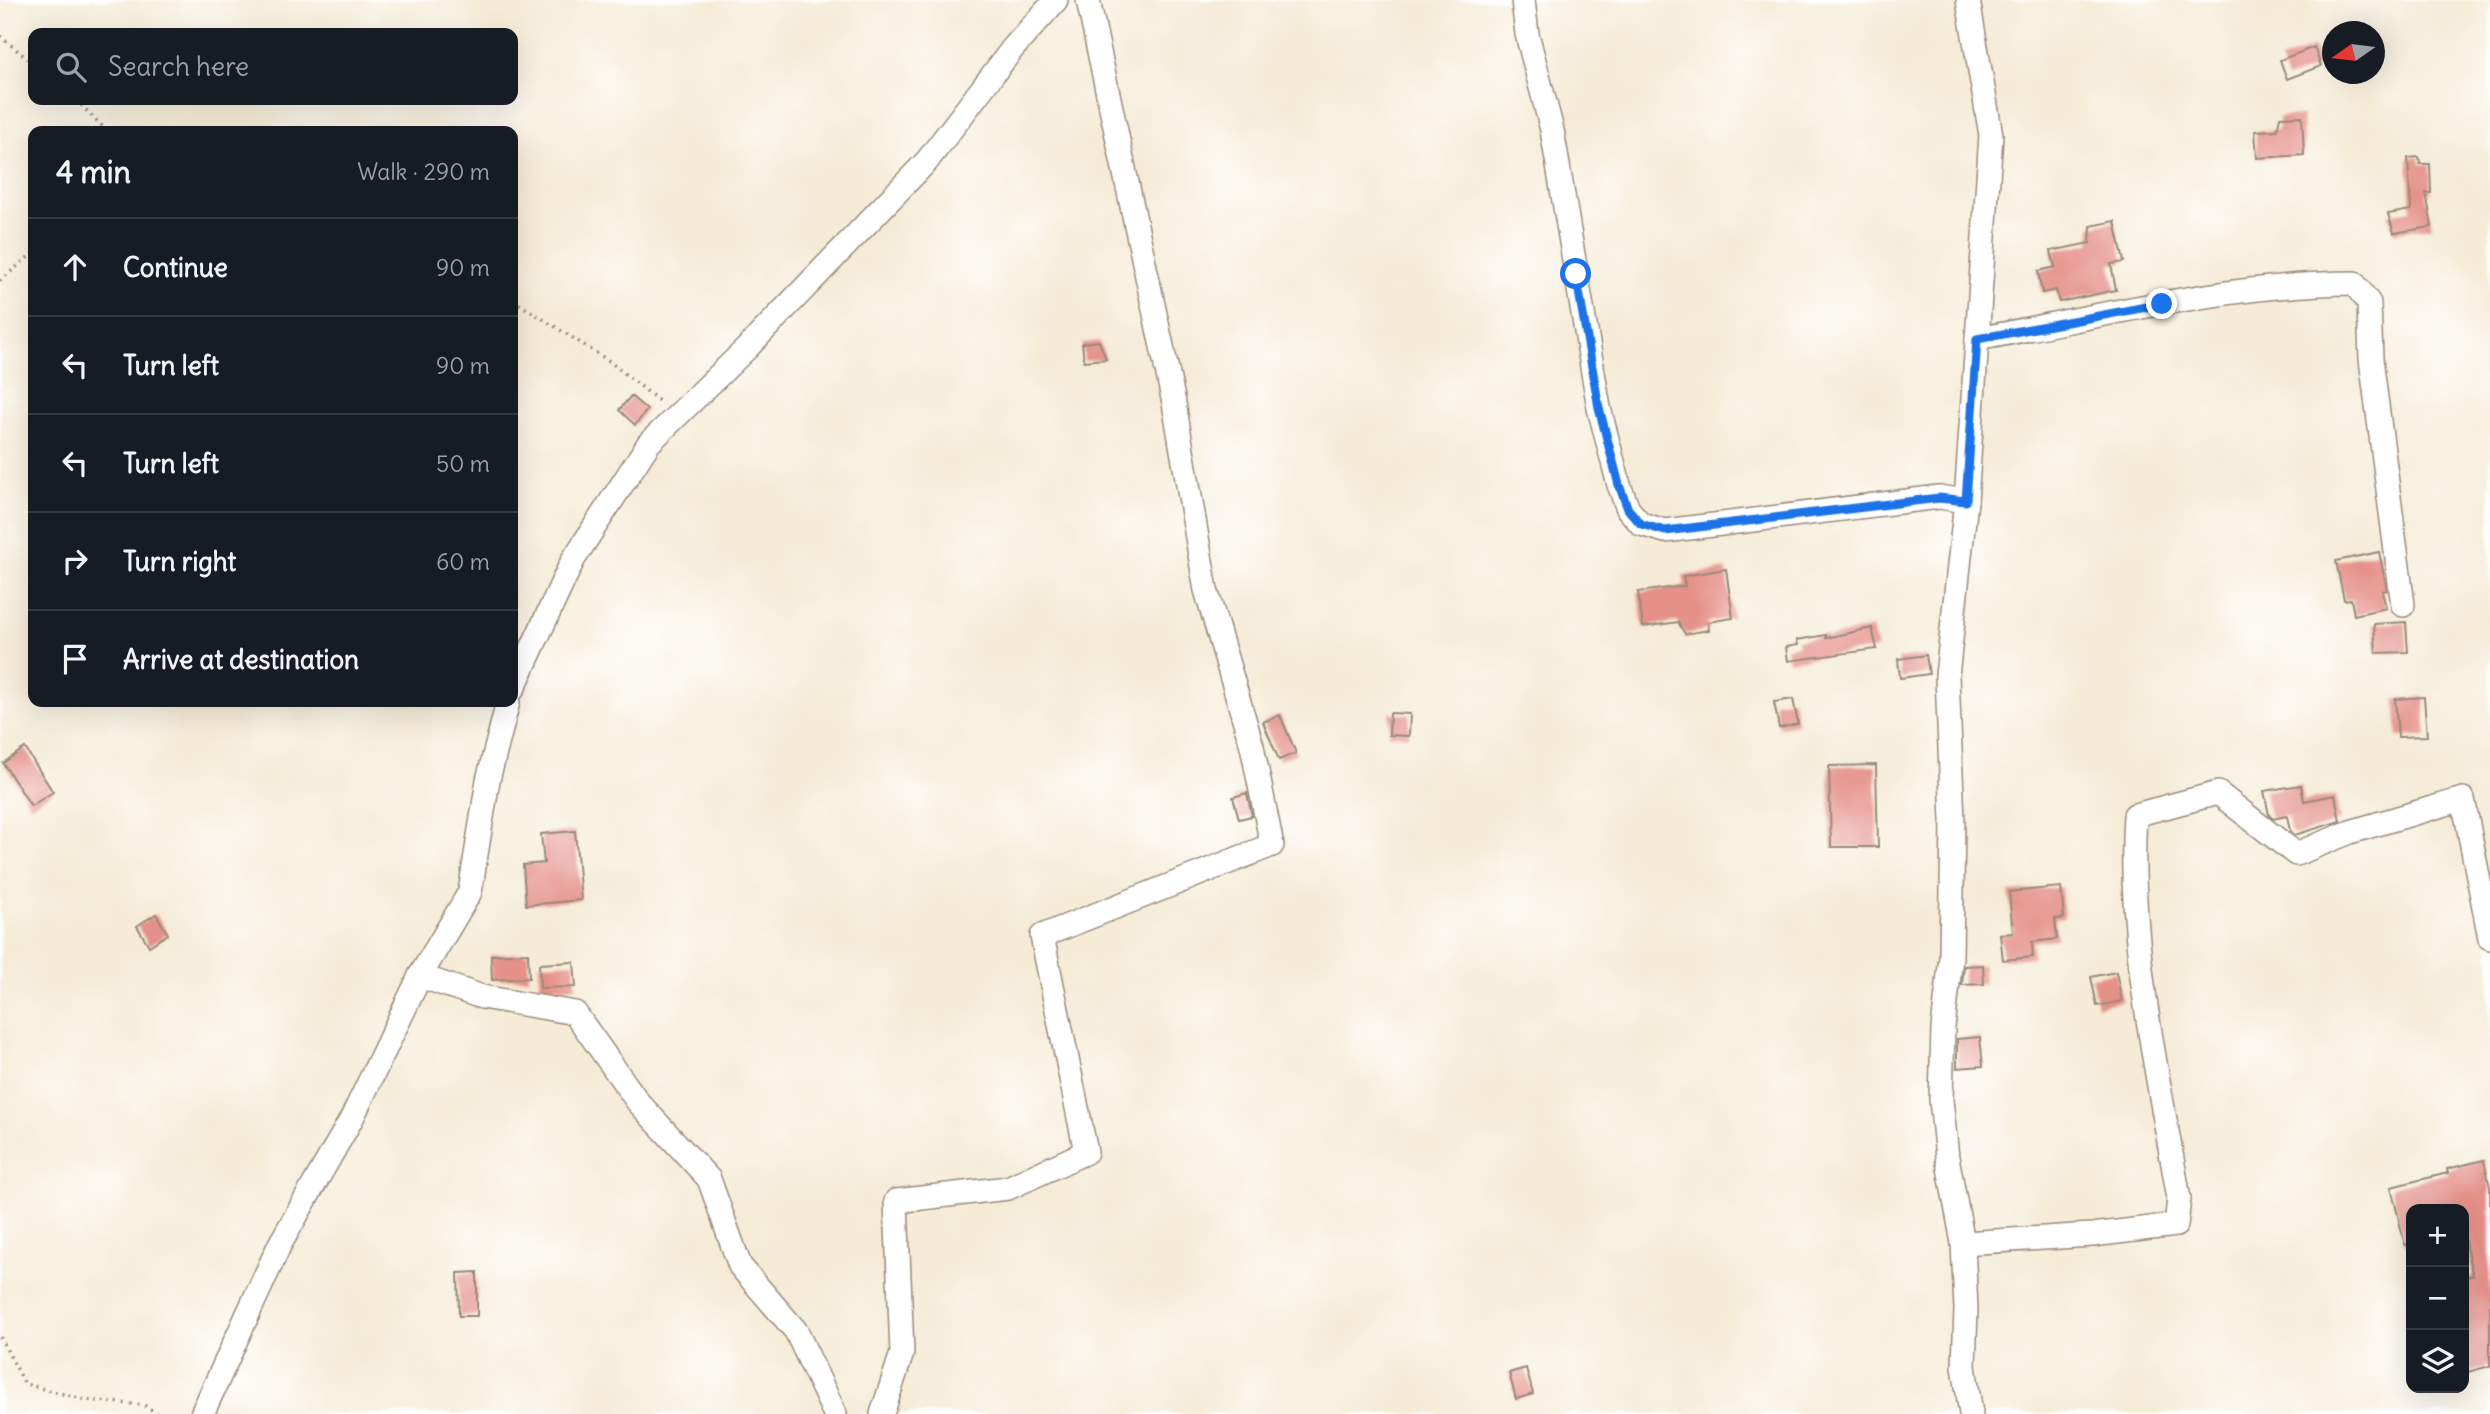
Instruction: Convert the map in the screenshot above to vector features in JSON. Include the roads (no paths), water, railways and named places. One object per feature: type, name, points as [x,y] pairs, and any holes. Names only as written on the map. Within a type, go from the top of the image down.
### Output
[{"type":"street","points":[[518,678],[573,560],[649,443],[747,348],[927,161],[1013,48],[1056,0]]},
{"type":"street","points":[[882,1414],[902,1353],[896,1201],[1008,1188],[1086,1152],[1042,936],[1272,845],[1252,746],[1206,590],[1174,403],[1088,0]]},
{"type":"street","points":[[1523,0],[1527,34],[1552,130],[1599,408],[1628,509],[1641,524],[1665,531],[1939,498],[1966,501]]},
{"type":"street","points":[[1968,0],[1992,135],[1966,501],[1947,676],[1954,821],[1951,957],[1943,1028],[1941,1100],[1947,1157],[1963,1243],[1966,1309],[1964,1366],[1971,1414]]},
{"type":"street","points":[[1977,339],[2162,304],[2307,284],[2354,284],[2369,303],[2371,359],[2403,605]]},
{"type":"street","points":[[202,1414],[280,1244],[352,1118],[420,976],[470,892],[488,780],[507,707]]},
{"type":"street","points":[[1963,1243],[2092,1235],[2176,1225],[2179,1199],[2147,1003],[2132,861],[2135,815],[2218,793],[2296,854],[2350,832],[2463,799],[2490,939]]},
{"type":"street","points":[[420,976],[482,997],[576,1013],[638,1102],[709,1179],[740,1266],[796,1331],[835,1414]]}]
